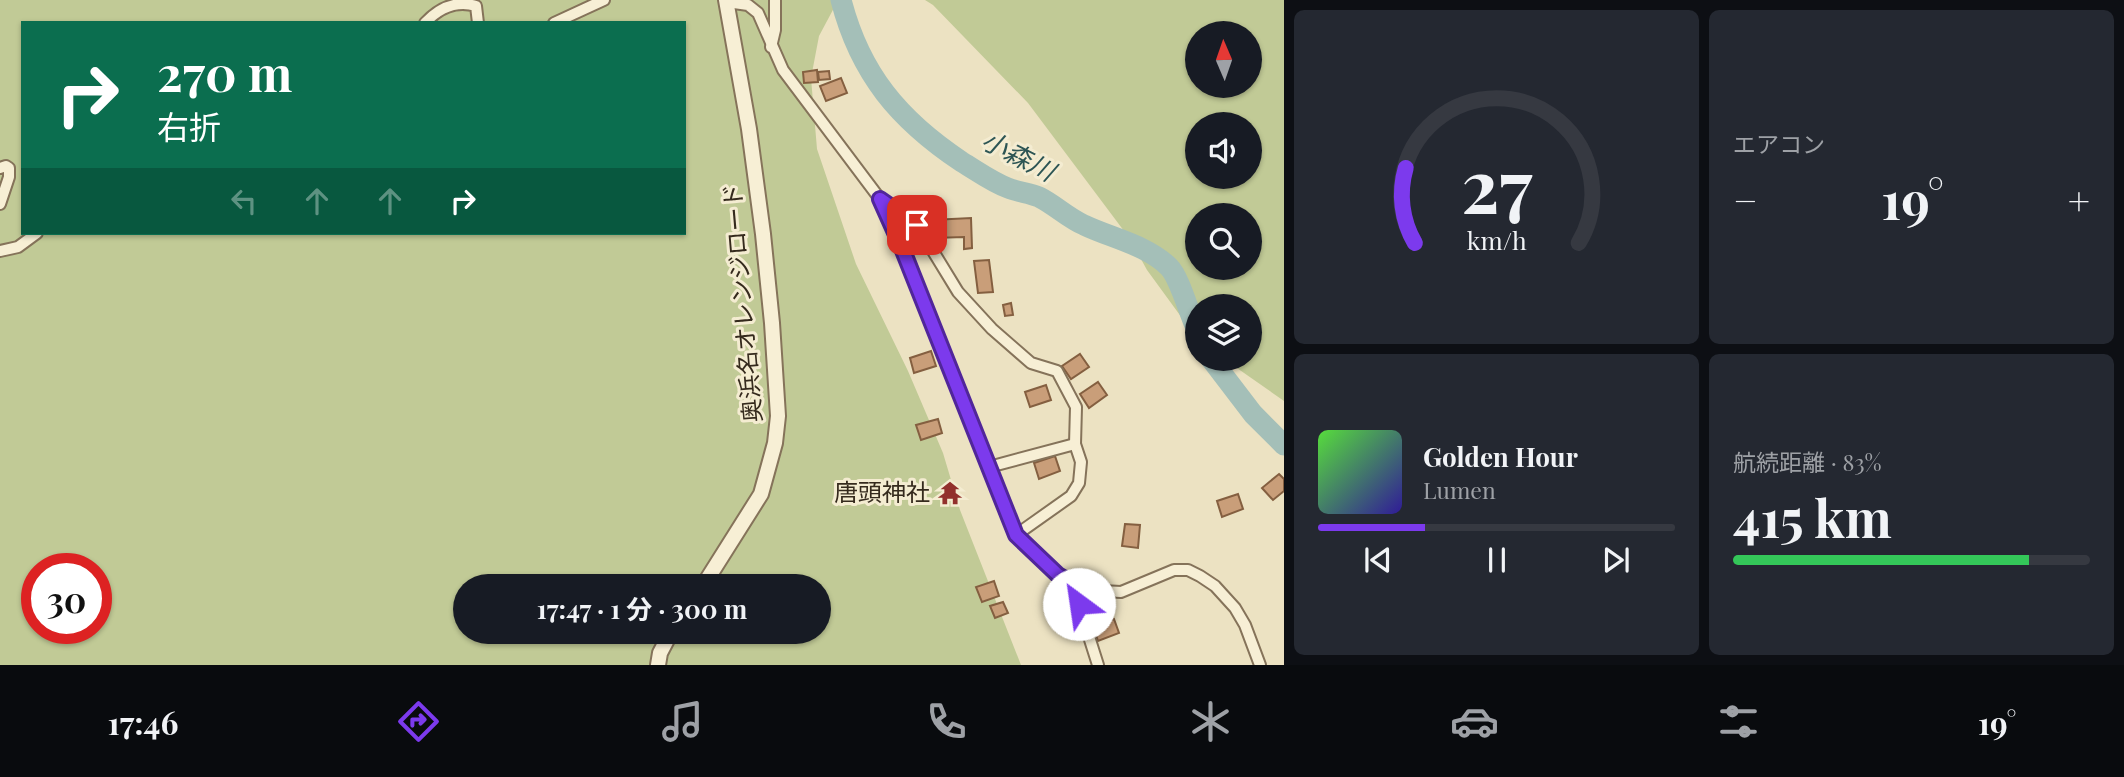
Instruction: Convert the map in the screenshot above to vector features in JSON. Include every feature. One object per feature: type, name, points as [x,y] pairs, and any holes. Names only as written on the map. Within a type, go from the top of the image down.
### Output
[{"type":"street","points":[[558,21],[604,0]]},
{"type":"street","points":[[771,47],[775,30],[775,0]]},
{"type":"street","points":[[427,21],[446,4],[461,1],[476,6],[478,21]]},
{"type":"street","points":[[727,1],[748,5],[758,13],[783,70],[880,199],[1016,535],[1058,575],[1079,587],[1121,592],[1174,570],[1188,570],[1200,576],[1215,586],[1235,608],[1245,625],[1260,665]]},
{"type":"street","name":"奥浜名オレンジロード","points":[[711,574],[761,494],[775,443],[778,416],[763,234],[750,129],[727,1]]},
{"type":"street","points":[[0,168],[9,168],[9,177],[0,204]]},
{"type":"street","points":[[880,199],[917,225],[958,292],[992,329],[1031,363],[1057,372],[1076,407],[1075,444],[1081,462],[1079,483],[1071,496],[1016,535]]},
{"type":"street","points":[[0,251],[18,247],[34,235]]},
{"type":"street","points":[[989,467],[1075,444]]},
{"type":"street","points":[[1079,587],[1079,604],[1097,665]]},
{"type":"street","points":[[657,665],[665,644]]},
{"type":"green space","points":[[0,0],[845,0],[835,6],[819,36],[811,78],[817,149],[856,264],[908,371],[943,453],[960,510],[1021,665],[0,665]]},
{"type":"green space","points":[[925,0],[1284,0],[1284,401],[1241,371],[1262,371],[1262,294],[1185,294],[1185,322],[1147,270],[1130,239],[1028,103],[933,5]]},
{"type":"building","points":[[817,70],[818,82],[804,83],[803,72]]},
{"type":"building","points":[[829,71],[830,79],[819,80],[818,72]]},
{"type":"building","points":[[841,78],[847,93],[826,101],[820,86]]},
{"type":"building","points":[[971,218],[972,248],[964,249],[964,237],[933,238],[932,220]]},
{"type":"building","points":[[989,260],[993,292],[978,293],[974,261]]},
{"type":"building","points":[[1011,303],[1013,315],[1005,316],[1003,305]]},
{"type":"building","points":[[931,351],[936,366],[914,373],[910,358]]},
{"type":"building","points":[[1080,354],[1089,367],[1071,379],[1062,366]]},
{"type":"building","points":[[1098,382],[1107,395],[1089,408],[1080,394]]},
{"type":"building","points":[[1046,385],[1051,400],[1030,407],[1025,392]]},
{"type":"building","points":[[938,419],[942,433],[921,440],[916,425]]},
{"type":"building","points":[[1055,456],[1060,471],[1039,479],[1034,463]]},
{"type":"building","points":[[1279,474],[1284,479],[1284,491],[1273,500],[1262,488]]},
{"type":"building","points":[[1238,494],[1243,509],[1222,517],[1217,501]]},
{"type":"building","points":[[1125,524],[1140,525],[1138,548],[1122,546]]},
{"type":"building","points":[[994,581],[999,596],[982,602],[976,587]]},
{"type":"building","points":[[1003,602],[1008,613],[995,618],[990,606]]},
{"type":"building","points":[[1114,619],[1119,633],[1098,641],[1093,626]]},
{"type":"waterway","name":"小森川","points":[[841,0],[859,51],[871,73],[901,112],[919,129],[939,146],[996,183],[1039,197],[1078,222],[1140,247],[1160,259],[1173,272],[1185,299]]},
{"type":"waterway","name":"小森川","points":[[1220,371],[1253,414],[1284,445]]},
{"type":"place","name":"唐頭神社","points":[[950,493]]},
{"type":"route","points":[[917,225],[880,199],[1016,535],[1058,575],[1079,587],[1079,604]]}]
